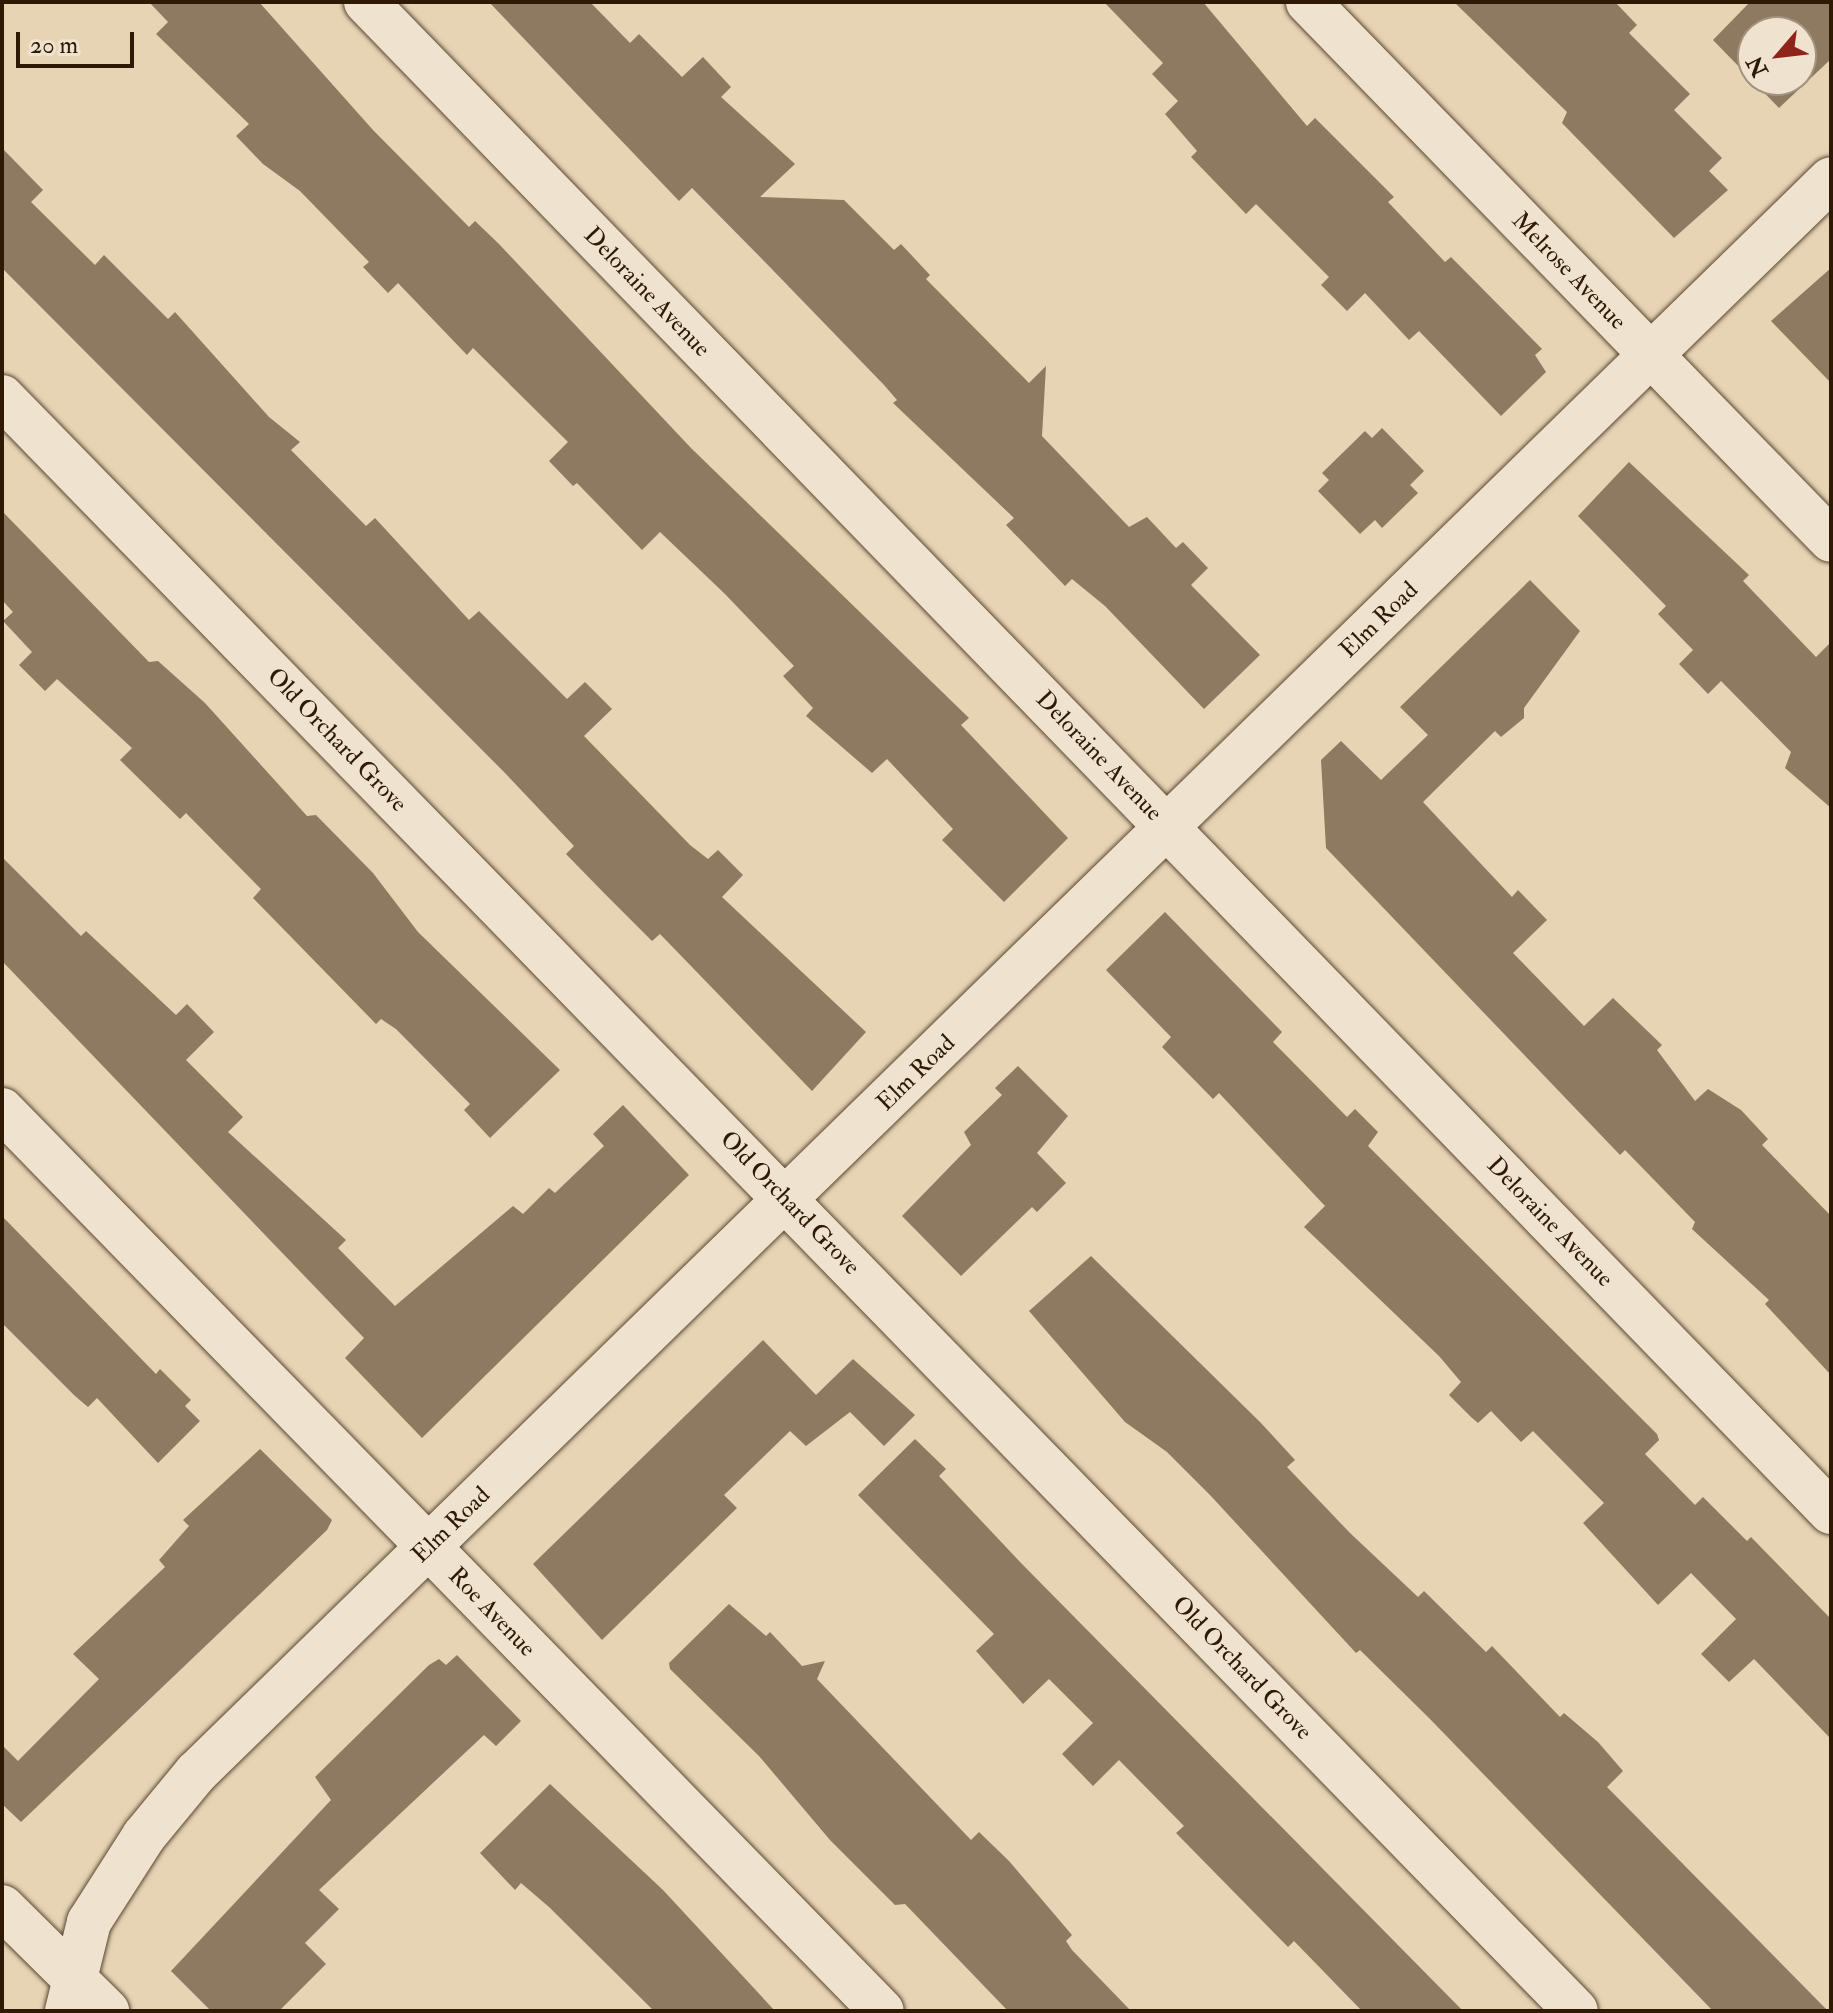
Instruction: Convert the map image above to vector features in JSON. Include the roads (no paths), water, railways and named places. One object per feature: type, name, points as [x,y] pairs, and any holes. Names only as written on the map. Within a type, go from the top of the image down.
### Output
[{"type":"street","name":"Deloraine Avenue","points":[[366,2],[1831,1512]]},
{"type":"street","name":"Melrose Avenue","points":[[1308,2],[1831,540]]},
{"type":"street","name":"Elm Road","points":[[83,2001],[89,1922],[169,1804],[429,1546],[1831,179]]},
{"type":"street","name":"Old Orchard Grove","points":[[2,397],[1576,2011]]},
{"type":"street","name":"Roe Avenue","points":[[2,1110],[882,2011]]},
{"type":"street","points":[[2,1907],[83,2001]]}]
